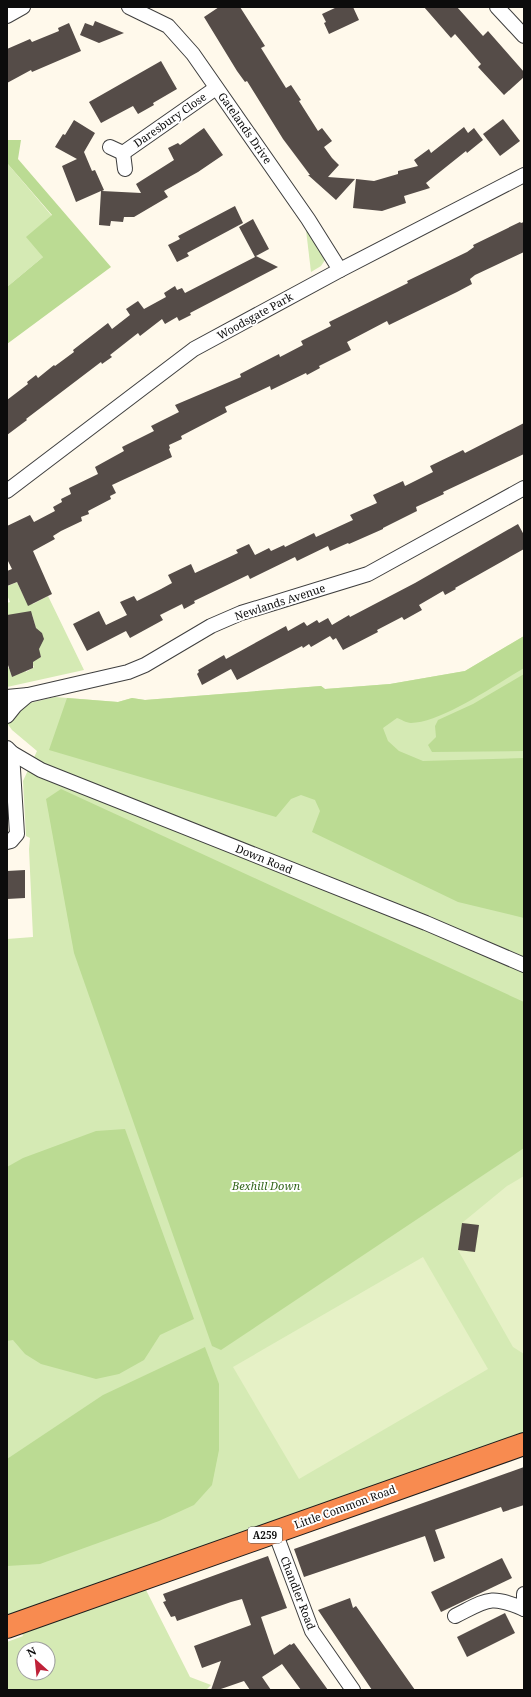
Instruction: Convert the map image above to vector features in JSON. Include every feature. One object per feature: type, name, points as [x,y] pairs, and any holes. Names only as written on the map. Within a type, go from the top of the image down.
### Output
[{"type":"highway","name":"Little Common Road","points":[[7,1627],[524,1444]]},
{"type":"street","points":[[7,16],[23,7]]},
{"type":"street","name":"Gatelands Drive","points":[[129,7],[168,26],[193,54],[308,218],[340,270]]},
{"type":"street","points":[[497,7],[524,36]]},
{"type":"street","name":"Daresbury Close","points":[[123,153],[216,88]]},
{"type":"street","name":"Daresbury Close","points":[[110,146],[123,153]]},
{"type":"street","name":"Daresbury Close","points":[[123,153],[125,169]]},
{"type":"street","name":"Woodsgate Park","points":[[7,491],[194,349],[340,270],[524,175]]},
{"type":"street","name":"Newlands Avenue","points":[[7,697],[28,696],[128,672],[145,665],[211,626],[241,613],[368,574],[524,488]]},
{"type":"street","name":"Newlands Avenue","points":[[7,716],[15,706],[28,696]]},
{"type":"street","points":[[7,842],[11,841],[17,834],[9,751]]},
{"type":"street","name":"Down Road","points":[[9,751],[41,770],[426,923],[524,965]]},
{"type":"street","name":"Chandler Road","points":[[275,1532],[312,1631],[353,1690]]},
{"type":"street","points":[[455,1616],[487,1600],[504,1600],[524,1609],[524,1594]]},
{"type":"green space","points":[[7,140],[21,140],[18,159],[111,267],[7,344],[7,287],[43,257],[26,237],[52,215],[7,163]]},
{"type":"green space","points":[[7,163],[52,216],[43,257],[7,287]]},
{"type":"green space","points":[[306,230],[319,246],[325,260],[321,266],[311,272]]},
{"type":"green space","points":[[17,582],[26,601],[33,604],[48,596],[84,670],[7,687],[7,668],[9,668],[12,677],[13,675],[18,673],[21,674],[20,673],[26,672],[34,667],[31,661],[41,657],[26,627],[35,625],[32,614],[9,615],[7,617],[7,603],[10,602],[7,595],[7,585],[8,586]]},
{"type":"green space","name":"Bexhill Down","points":[[524,636],[524,1434],[145,1588],[190,1677],[211,1685],[206,1690],[7,1690],[7,1642],[23,1636],[15,1615],[7,1617],[7,939],[33,937],[29,849],[30,838],[26,836],[23,781],[37,751],[12,730],[7,723],[20,708],[30,703],[55,697],[118,702],[132,698],[145,700],[321,686],[325,689],[390,684],[465,671]]},
{"type":"green space","points":[[524,636],[524,668],[469,702],[438,717],[411,723],[397,718],[383,728],[388,741],[399,751],[423,761],[524,758],[524,918],[458,902],[312,832],[320,811],[315,800],[301,795],[291,799],[276,817],[49,750],[67,698],[118,702],[132,698],[145,700],[321,686],[325,689],[390,684],[465,671]]},
{"type":"green space","points":[[524,674],[524,751],[432,752],[428,745],[436,737],[435,726],[438,720],[473,704]]},
{"type":"green space","points":[[61,789],[524,1002],[524,1148],[221,1350],[212,1346],[74,953],[46,799]]},
{"type":"green space","points":[[125,1129],[194,1319],[160,1335],[144,1360],[119,1374],[96,1379],[41,1364],[25,1354],[13,1340],[7,1341],[7,1167],[23,1158],[96,1131]]},
{"type":"green space","points":[[524,1176],[524,1354],[513,1347],[458,1250],[475,1252],[479,1225],[462,1223],[507,1186]]},
{"type":"green space","points":[[423,1257],[488,1369],[299,1479],[233,1367]]},
{"type":"green space","points":[[205,1347],[219,1384],[219,1450],[212,1485],[194,1505],[159,1521],[40,1564],[7,1566],[7,1459],[103,1395]]},
{"type":"building","points":[[219,7],[240,7],[265,46],[261,48],[286,88],[291,85],[318,131],[322,128],[332,141],[324,147],[339,165],[328,177],[355,179],[336,200],[308,175],[310,175],[283,139],[247,81],[245,82],[237,71],[204,17]]},
{"type":"building","points":[[337,7],[353,7],[359,20],[329,34],[322,14]]},
{"type":"building","points":[[424,7],[457,7],[483,36],[488,31],[524,72],[524,77],[504,95],[478,67],[481,64],[455,34],[451,38]]},
{"type":"building","points":[[95,21],[124,33],[99,43],[80,35],[85,23],[93,26]]},
{"type":"building","points":[[69,23],[81,51],[32,72],[31,70],[7,83],[7,49],[30,39],[32,42],[59,31],[58,28]]},
{"type":"building","points":[[161,61],[177,89],[138,114],[133,106],[101,123],[89,102]]},
{"type":"building","points":[[503,119],[520,141],[500,156],[483,134]]},
{"type":"building","points":[[74,120],[95,133],[84,152],[92,171],[95,170],[104,190],[102,191],[141,193],[136,184],[174,160],[168,148],[178,143],[180,145],[204,128],[223,155],[198,172],[164,191],[168,197],[134,217],[124,217],[123,222],[111,221],[110,226],[99,225],[101,191],[76,202],[62,166],[77,159],[55,147],[63,134],[65,135]]},
{"type":"building","points":[[464,127],[468,133],[474,128],[483,140],[467,153],[466,151],[426,183],[430,188],[404,196],[406,203],[382,211],[353,208],[356,179],[374,181],[398,174],[398,171],[418,166],[414,160],[429,149],[431,153]]},
{"type":"building","points":[[235,206],[243,223],[187,253],[189,256],[177,262],[168,245],[180,239],[178,236]]},
{"type":"building","points":[[253,219],[269,249],[256,256],[278,267],[190,313],[191,315],[179,321],[177,317],[165,324],[162,319],[140,336],[138,333],[110,355],[112,357],[102,364],[101,362],[7,435],[7,400],[28,384],[27,382],[36,375],[38,378],[74,352],[73,350],[108,323],[112,329],[130,315],[126,309],[138,301],[144,309],[166,297],[164,293],[175,286],[177,290],[182,288],[185,293],[255,257],[239,227]]},
{"type":"building","points":[[520,222],[524,222],[524,252],[475,275],[470,279],[472,284],[457,292],[389,325],[387,321],[347,342],[351,350],[319,366],[320,368],[307,375],[306,373],[271,390],[270,386],[225,407],[227,412],[181,436],[182,439],[169,445],[172,457],[112,485],[116,493],[110,496],[111,499],[88,511],[89,514],[81,517],[82,521],[61,531],[53,536],[55,539],[33,551],[52,594],[28,606],[17,582],[7,586],[7,571],[12,569],[7,559],[7,526],[30,515],[34,522],[55,511],[53,507],[62,502],[61,499],[71,494],[69,488],[98,474],[95,467],[124,451],[122,447],[154,431],[151,426],[179,412],[175,405],[241,377],[240,374],[279,354],[280,357],[303,345],[301,341],[331,326],[329,322],[408,283],[407,281],[467,252],[474,247],[473,245]]},
{"type":"building","points":[[524,423],[524,454],[443,492],[444,494],[416,507],[417,511],[383,529],[330,551],[328,546],[297,561],[295,557],[250,579],[248,575],[194,601],[195,603],[184,609],[182,604],[160,615],[163,620],[130,638],[126,631],[87,651],[73,624],[99,611],[106,625],[127,615],[120,602],[134,596],[137,601],[161,589],[172,583],[168,575],[191,564],[195,573],[238,553],[236,550],[249,544],[255,555],[269,548],[271,551],[284,545],[285,547],[314,533],[316,537],[353,520],[350,515],[377,503],[373,495],[403,481],[405,486],[433,472],[430,466],[463,450],[465,453]]},
{"type":"building","points":[[518,524],[524,535],[524,549],[445,595],[443,591],[419,605],[422,610],[404,620],[402,617],[377,630],[378,632],[343,650],[336,638],[333,640],[330,636],[311,647],[309,644],[303,648],[302,646],[237,680],[231,669],[202,685],[197,674],[199,672],[198,670],[224,655],[226,659],[286,626],[288,631],[304,622],[307,626],[317,620],[319,623],[328,618],[332,625],[349,615],[350,617],[415,583]]},
{"type":"building","points":[[31,611],[36,628],[42,633],[44,639],[39,649],[41,657],[33,662],[33,668],[12,677],[7,662],[7,615]]},
{"type":"building","points":[[25,870],[25,898],[7,899],[7,871]]},
{"type":"building","points":[[462,1223],[479,1225],[475,1252],[458,1250]]},
{"type":"building","points":[[524,1467],[524,1505],[503,1512],[501,1507],[435,1530],[445,1558],[434,1562],[425,1536],[304,1577],[294,1549]]},
{"type":"building","points":[[268,1556],[287,1608],[261,1617],[274,1655],[290,1644],[291,1645],[294,1643],[328,1690],[301,1690],[282,1664],[262,1677],[271,1690],[250,1690],[244,1681],[218,1690],[211,1690],[221,1661],[202,1668],[194,1646],[251,1625],[242,1599],[177,1621],[175,1616],[171,1617],[163,1602],[166,1601],[163,1594]]},
{"type":"building","points":[[502,1558],[512,1578],[441,1612],[431,1592]]},
{"type":"building","points":[[350,1598],[353,1608],[356,1606],[415,1690],[372,1690],[318,1610]]},
{"type":"building","points":[[505,1613],[515,1633],[467,1657],[457,1637]]}]
